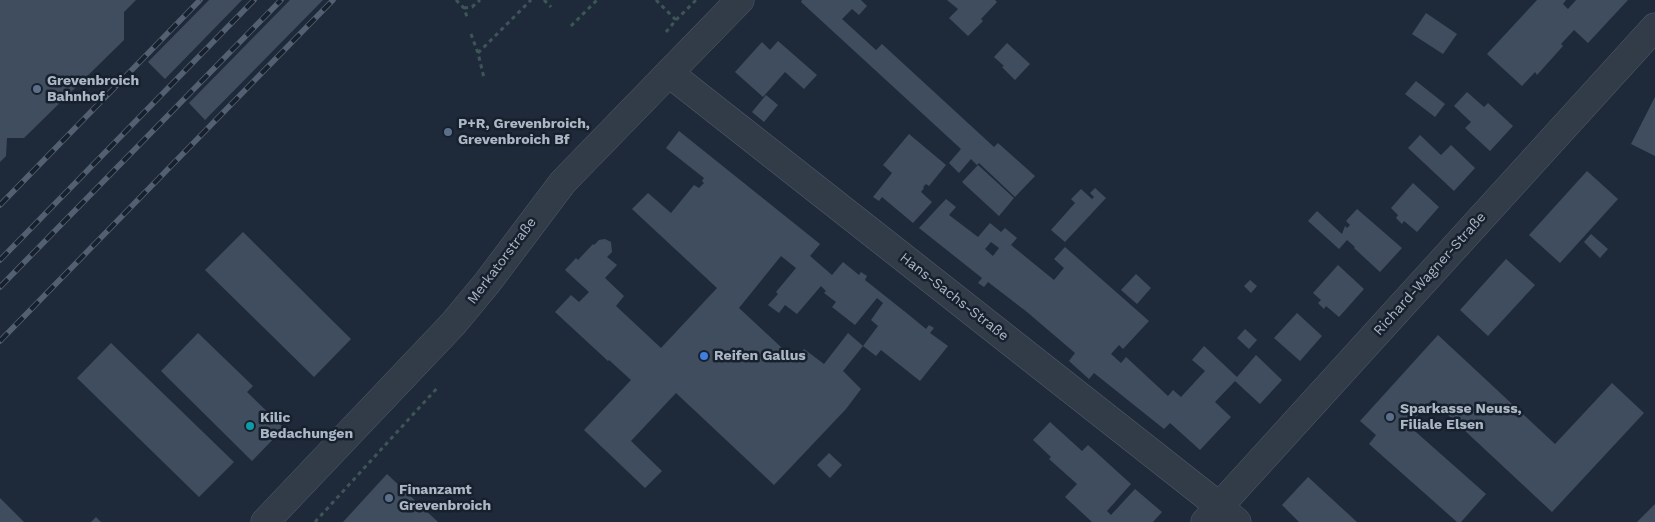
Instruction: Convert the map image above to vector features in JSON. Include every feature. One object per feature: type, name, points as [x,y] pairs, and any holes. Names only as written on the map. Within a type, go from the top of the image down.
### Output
[{"type":"street","name":"Merkatorstraße","points":[[264,522],[447,331],[487,283],[563,182],[740,0]]},
{"type":"street","name":"Richard-Wagner-Straße","points":[[1221,517],[1655,27]]},
{"type":"street","name":"Hans-Sachs-Straße","points":[[669,73],[1221,517]]},
{"type":"path","points":[[456,0],[464,8],[467,17]]},
{"type":"path","points":[[464,8],[472,7],[480,0]]},
{"type":"path","points":[[478,53],[531,0]]},
{"type":"path","points":[[544,0],[551,7]]},
{"type":"path","points":[[571,26],[597,0]]},
{"type":"path","points":[[656,0],[676,20]]},
{"type":"path","points":[[665,34],[696,0]]},
{"type":"path","points":[[471,34],[484,78]]},
{"type":"path","points":[[315,522],[439,386]]},
{"type":"building","name":"Grevenbroich Bahnhof","points":[[0,0],[136,0],[124,12],[124,40],[24,138],[7,138],[6,156],[0,162]]},
{"type":"building","points":[[209,0],[242,0],[165,79],[148,62]]},
{"type":"building","points":[[290,0],[323,0],[205,120],[189,103]]},
{"type":"building","points":[[802,0],[861,0],[867,6],[859,15],[852,9],[842,19],[876,50],[882,44],[994,147],[998,143],[1035,176],[1015,197],[979,163],[977,165],[971,159],[959,173],[949,163],[961,149],[801,2]]},
{"type":"building","points":[[947,0],[995,0],[997,2],[981,19],[983,21],[968,36],[949,18],[958,9]]},
{"type":"building","points":[[1537,0],[1566,0],[1563,4],[1568,9],[1576,0],[1628,0],[1588,43],[1574,30],[1561,44],[1563,46],[1537,75],[1535,72],[1522,86],[1487,54]]},
{"type":"building","points":[[1426,13],[1457,34],[1443,54],[1412,34]]},
{"type":"building","points":[[778,41],[817,75],[804,89],[785,72],[763,97],[735,72],[762,42],[770,50]]},
{"type":"building","points":[[1007,43],[1030,64],[1015,80],[994,57]]},
{"type":"building","points":[[1416,81],[1445,104],[1435,117],[1405,94]]},
{"type":"building","points":[[1467,92],[1484,107],[1488,103],[1513,126],[1490,151],[1465,128],[1471,122],[1454,106]]},
{"type":"building","points":[[766,95],[778,105],[764,122],[752,112]]},
{"type":"building","points":[[1655,97],[1655,156],[1631,144]]},
{"type":"building","points":[[679,131],[820,244],[810,256],[832,275],[843,262],[859,275],[861,272],[867,276],[865,280],[926,329],[929,325],[934,328],[930,333],[948,346],[920,381],[881,350],[876,356],[863,346],[843,371],[861,389],[846,409],[774,485],[676,393],[631,441],[662,471],[645,488],[584,430],[631,380],[555,312],[571,295],[579,302],[589,292],[565,270],[576,258],[578,260],[599,240],[605,239],[611,242],[612,252],[607,257],[617,265],[605,278],[624,296],[616,306],[661,348],[717,288],[632,209],[648,193],[671,213],[694,185],[699,188],[704,183],[702,181],[704,178],[666,148]],"holes":[[[781,256],[796,268],[768,305],[779,313],[785,305],[797,314],[821,286],[826,291],[824,293],[836,302],[832,307],[855,325],[877,298],[883,303],[871,320],[878,326],[863,346],[848,333],[824,364],[804,349],[795,360],[739,308]]]},
{"type":"building","points":[[909,134],[946,165],[929,186],[926,184],[923,187],[921,192],[932,202],[913,223],[882,197],[879,201],[873,197],[892,173],[883,165]]},
{"type":"building","points":[[1420,135],[1441,155],[1451,145],[1475,168],[1454,191],[1408,148]]},
{"type":"building","points":[[978,165],[1014,198],[999,216],[962,182]]},
{"type":"building","points":[[1587,171],[1618,199],[1560,263],[1529,235]]},
{"type":"building","points":[[1413,183],[1439,207],[1417,232],[1404,221],[1402,224],[1396,218],[1398,215],[1391,208]]},
{"type":"building","points":[[1095,188],[1106,198],[1065,242],[1051,230],[1075,203],[1071,199],[1081,189],[1092,199],[1094,197],[1090,193]]},
{"type":"building","points":[[946,199],[956,207],[949,215],[978,237],[990,223],[1001,232],[1005,228],[1017,238],[1011,245],[1054,280],[1064,268],[1054,259],[1065,247],[1149,321],[1123,349],[1119,345],[1111,354],[1121,363],[1126,357],[1168,396],[1173,390],[1181,397],[1205,371],[1192,360],[1204,346],[1237,377],[1256,355],[1282,380],[1260,404],[1235,381],[1215,402],[1231,417],[1200,450],[1170,423],[1164,429],[1094,373],[1089,379],[1069,361],[1075,353],[988,282],[984,287],[978,283],[982,278],[919,228]],"holes":[[[991,242],[999,248],[993,256],[985,249]]]},
{"type":"building","points":[[1357,209],[1402,248],[1380,272],[1347,240],[1339,249],[1308,221],[1317,211],[1342,234],[1345,226],[1347,228],[1350,225],[1346,221]]},
{"type":"building","points":[[243,232],[351,339],[314,377],[205,270]]},
{"type":"building","points":[[1591,234],[1608,249],[1600,258],[1584,242]]},
{"type":"building","points":[[1506,259],[1535,285],[1488,336],[1460,310]]},
{"type":"building","points":[[1338,265],[1364,289],[1339,317],[1326,306],[1324,309],[1318,303],[1321,300],[1313,293]]},
{"type":"building","points":[[1136,274],[1151,288],[1137,304],[1121,290]]},
{"type":"building","points":[[1250,280],[1257,286],[1251,293],[1244,286]]},
{"type":"building","points":[[1297,313],[1322,336],[1300,361],[1274,338]]},
{"type":"building","points":[[1245,329],[1257,340],[1249,349],[1237,338]]},
{"type":"building","points":[[198,333],[253,386],[247,392],[284,428],[252,461],[161,371]]},
{"type":"building","points":[[1438,335],[1555,444],[1612,383],[1644,413],[1552,512],[1432,400],[1408,425],[1486,494],[1461,522],[1457,522],[1369,444],[1376,435],[1360,421]]},
{"type":"building","points":[[111,343],[234,462],[199,497],[77,378]]},
{"type":"building","points":[[1050,422],[1082,451],[1088,445],[1131,484],[1107,511],[1111,515],[1135,489],[1162,512],[1153,522],[1092,522],[1065,497],[1077,484],[1049,459],[1051,457],[1033,440]]},
{"type":"building","points":[[829,453],[842,465],[830,478],[817,465]]},
{"type":"building","name":"Finanzamt Grevenbroich","points":[[387,474],[438,522],[343,522]]},
{"type":"building","points":[[1308,477],[1357,522],[1299,522],[1282,505]]},
{"type":"building","points":[[0,498],[24,522],[0,522]]},
{"type":"building","points":[[1655,504],[1655,522],[1637,522]]},
{"type":"building","points":[[96,517],[101,522],[91,522]]},
{"type":"railway","points":[[0,205],[200,0]]},
{"type":"railway","points":[[0,260],[254,0]]},
{"type":"railway","points":[[0,287],[281,0]]},
{"type":"railway","points":[[0,341],[333,0]]},
{"type":"place","name":"Grevenbroich Bahnhof","points":[[37,89]]},
{"type":"place","name":"P+R, Grevenbroich, Grevenbroich Bf","points":[[448,132]]},
{"type":"place","name":"Reifen Gallus","points":[[704,356]]},
{"type":"place","name":"Sparkasse Neuss, Filiale Elsen","points":[[1390,417]]},
{"type":"place","name":"Kilic Bedachungen","points":[[250,426]]},
{"type":"place","name":"Finanzamt Grevenbroich","points":[[389,498]]}]
